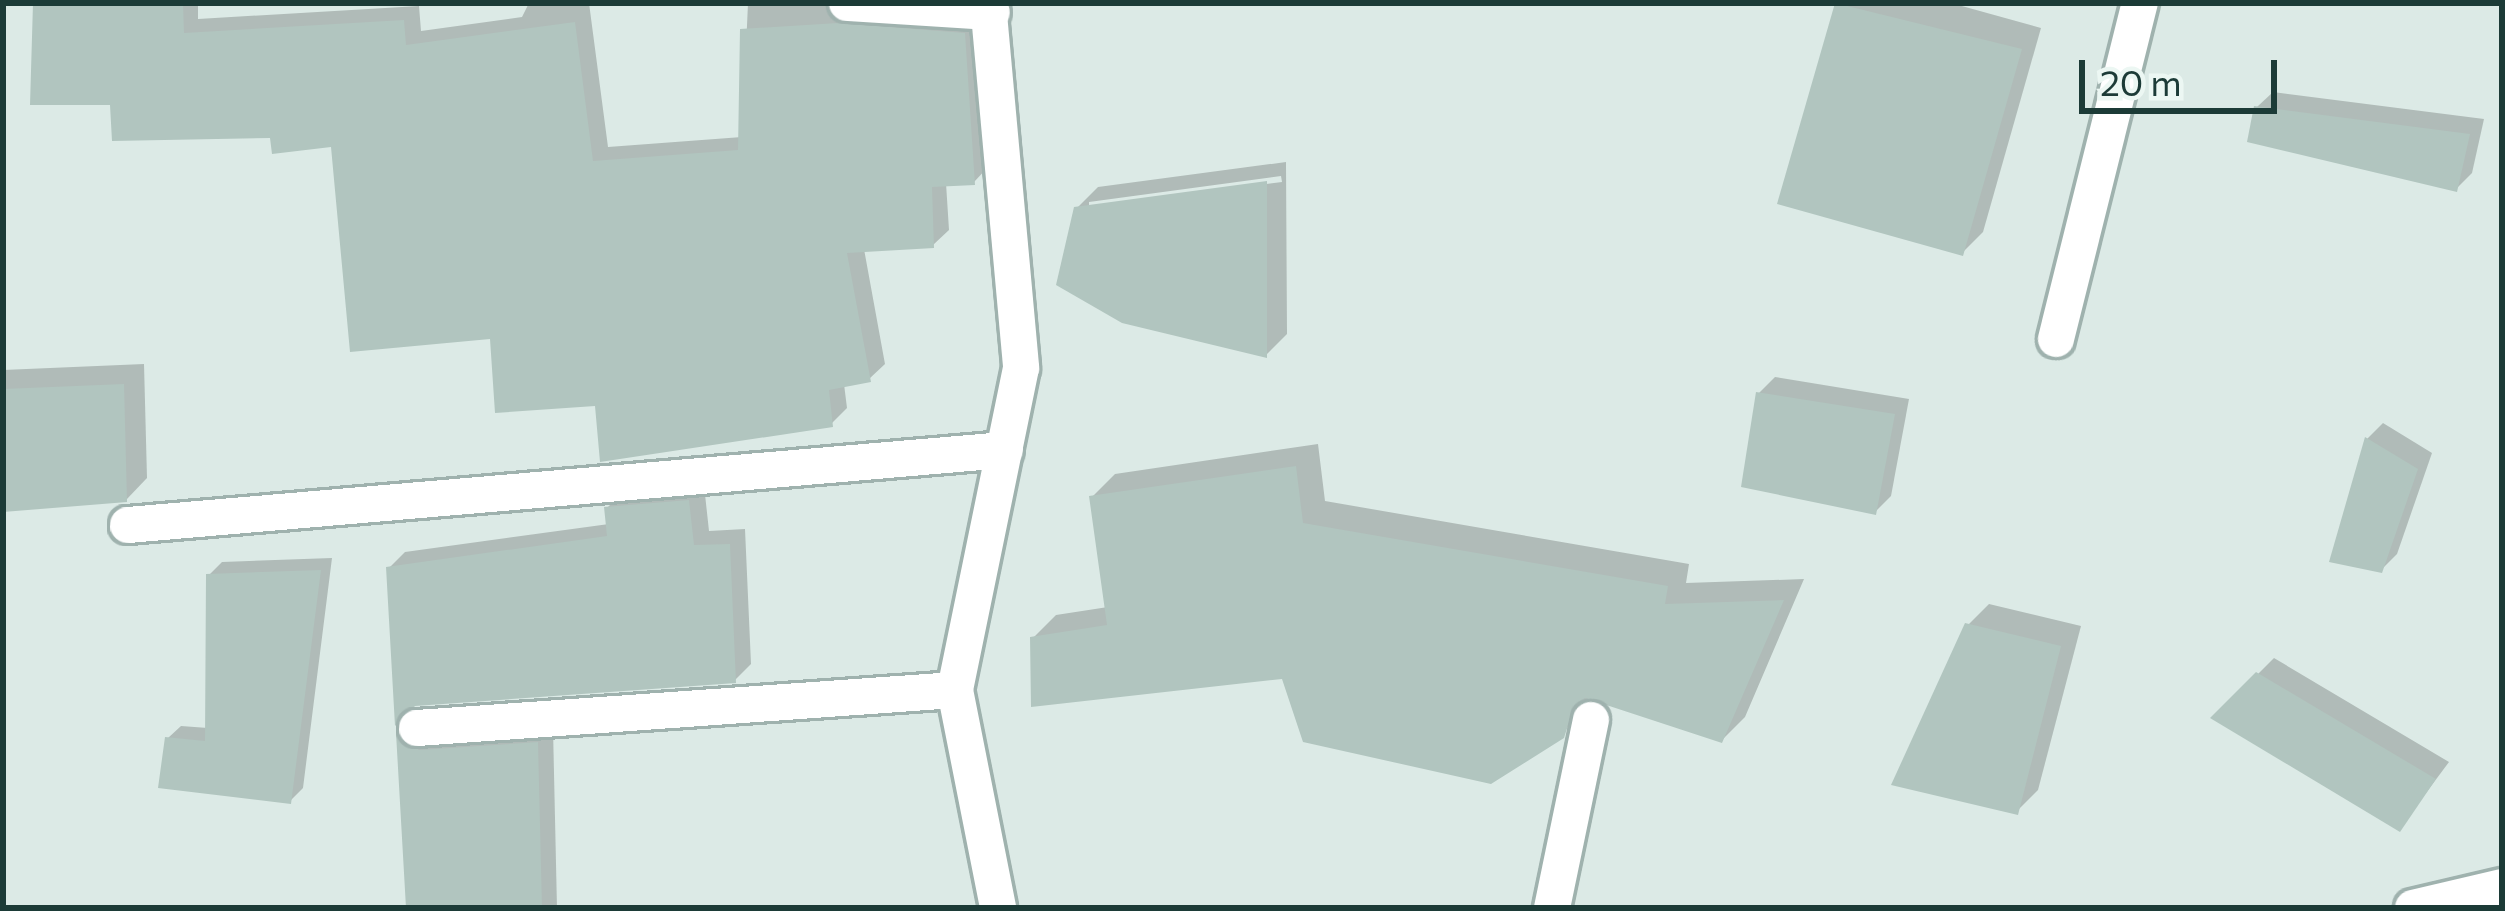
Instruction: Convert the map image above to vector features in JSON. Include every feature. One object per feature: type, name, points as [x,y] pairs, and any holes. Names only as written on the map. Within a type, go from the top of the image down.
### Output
[{"type":"street","points":[[847,3],[990,7],[1021,368],[955,690],[998,908]]},
{"type":"street","points":[[2056,338],[2140,3]]},
{"type":"street","points":[[128,525],[1005,450]]},
{"type":"street","points":[[417,728],[955,690]]},
{"type":"street","points":[[1552,908],[1592,720]]},
{"type":"street","points":[[2413,908],[2502,887]]},
{"type":"building","points":[[33,3],[183,3],[184,33],[404,20],[406,45],[575,22],[593,161],[738,150],[740,29],[838,23],[965,33],[975,185],[932,187],[934,248],[847,253],[871,382],[829,390],[833,427],[600,462],[595,406],[495,413],[490,339],[350,352],[331,147],[272,154],[270,138],[112,141],[110,105],[30,105]]},
{"type":"building","points":[[1835,3],[2022,49],[1963,256],[1777,204]]},
{"type":"building","points":[[2254,106],[2470,134],[2457,192],[2247,142]]},
{"type":"building","points":[[1267,181],[1267,358],[1122,323],[1056,285],[1074,207]]},
{"type":"building","points":[[124,384],[127,502],[3,512],[3,389]]},
{"type":"building","points":[[1756,392],[1895,414],[1876,515],[1741,487]]},
{"type":"building","points":[[2365,437],[2418,469],[2382,573],[2329,562]]},
{"type":"building","points":[[1296,466],[1303,523],[1668,586],[1665,604],[1784,600],[1722,743],[1585,698],[1574,706],[1564,738],[1491,784],[1303,742],[1282,679],[1031,707],[1030,637],[1107,625],[1089,496]]},
{"type":"building","points":[[689,500],[694,545],[730,544],[736,683],[415,706],[395,726],[386,567],[607,536],[604,507]]},
{"type":"building","points":[[321,570],[291,804],[158,788],[165,737],[205,741],[206,574]]},
{"type":"building","points":[[1965,623],[2061,646],[2018,815],[1891,785]]},
{"type":"building","points":[[2256,672],[2436,779],[2400,832],[2210,718]]},
{"type":"building","points":[[396,733],[419,750],[538,742],[542,908],[406,908]]}]
